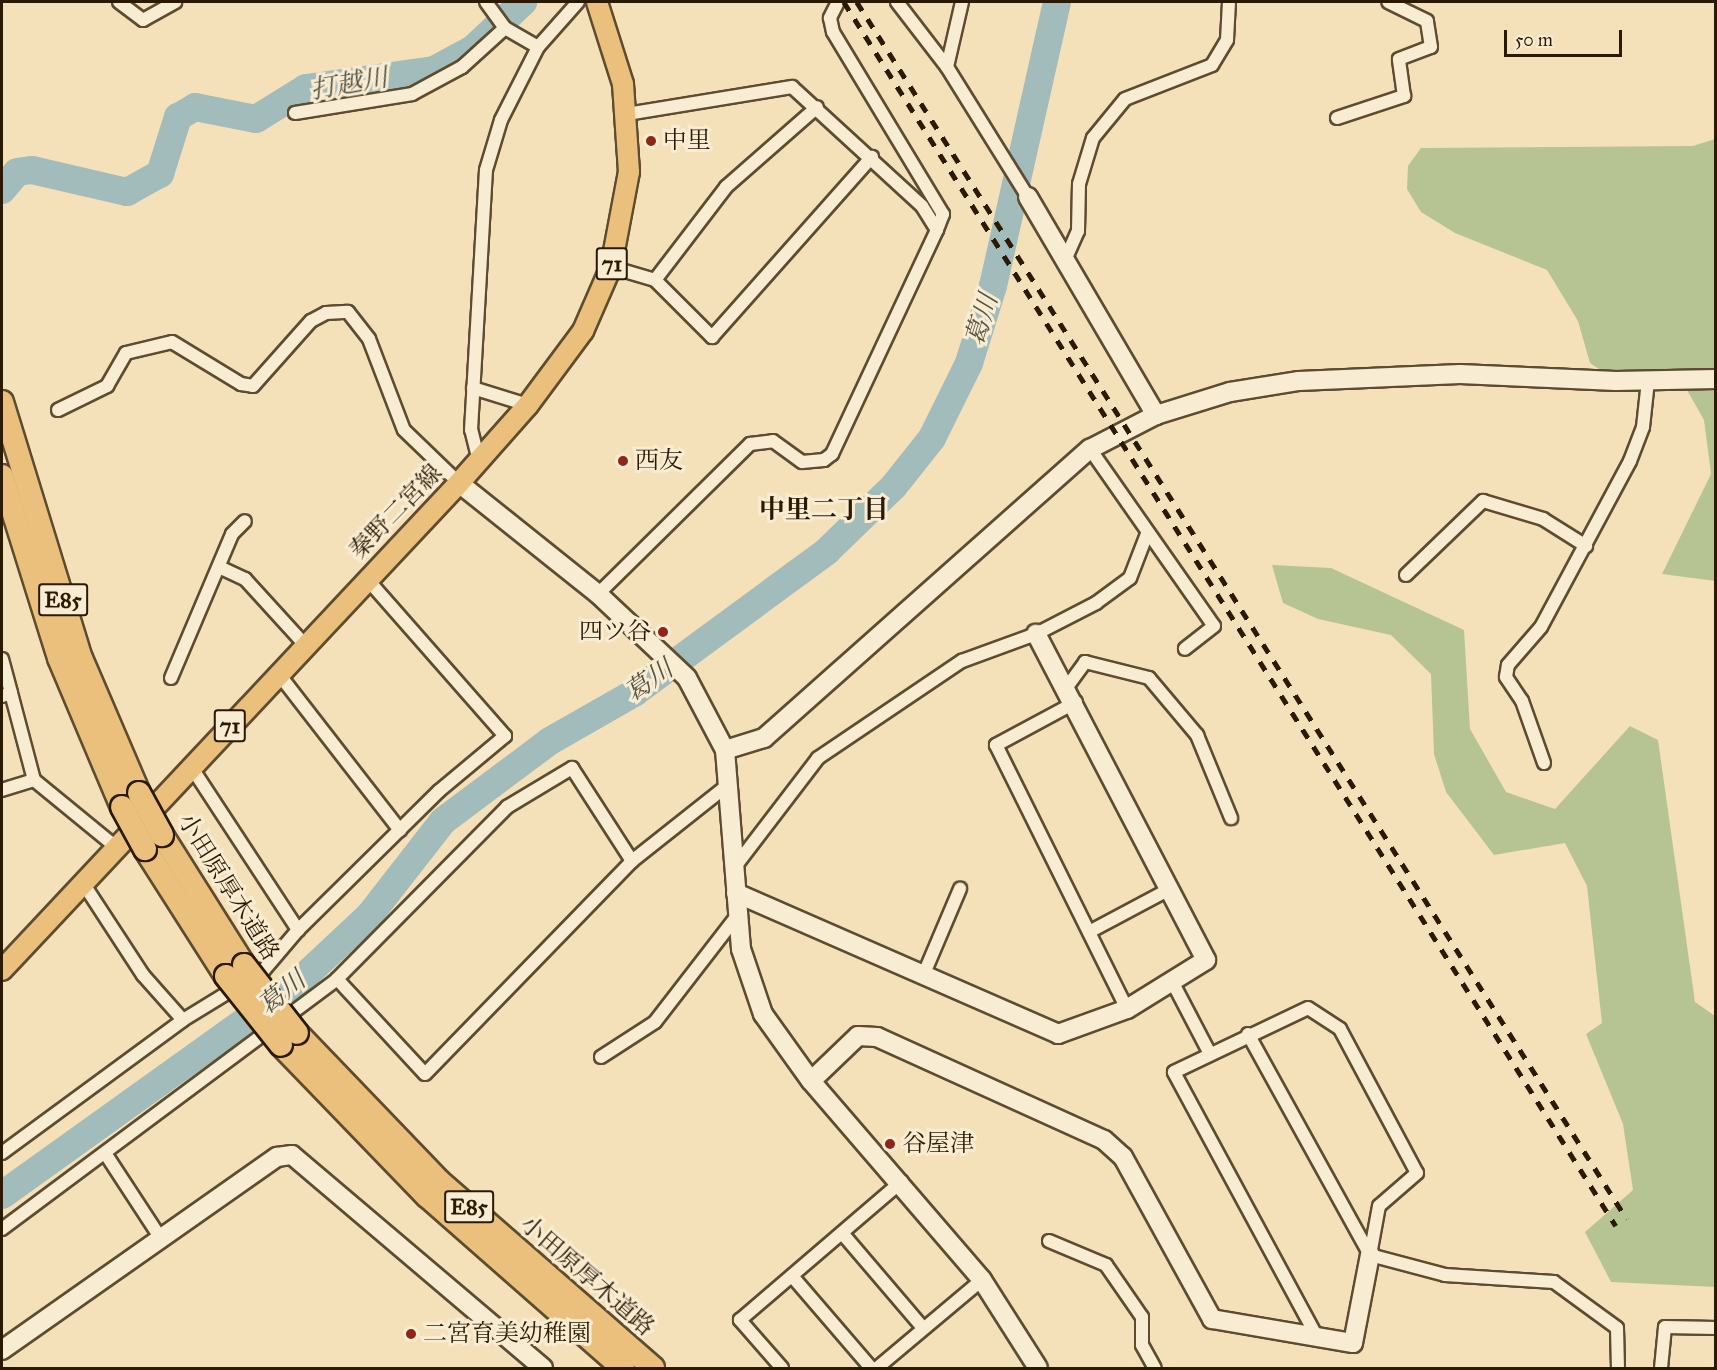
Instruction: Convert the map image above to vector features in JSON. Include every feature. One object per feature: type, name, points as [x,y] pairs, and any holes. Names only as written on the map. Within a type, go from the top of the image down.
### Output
[{"type":"highway","name":"小田原厚木道路","points":[[2,402],[81,658],[131,800]]},
{"type":"highway","name":"小田原厚木道路","points":[[2,476],[59,658],[154,842],[235,971],[289,1039],[427,1196],[623,1368]]},
{"type":"highway","name":"小田原厚木道路","points":[[289,1039],[439,1181],[653,1368]]},
{"type":"main road","name":"秦野二宮線","points":[[2,970],[278,673],[459,483],[528,405],[583,331],[611,267],[627,205],[628,114],[597,2]]},
{"type":"street","points":[[119,2],[143,20],[175,2]]},
{"type":"street","points":[[486,2],[493,17],[505,28],[537,47]]},
{"type":"street","points":[[479,461],[471,430],[473,388],[482,314],[486,170],[501,120],[537,47],[578,2]]},
{"type":"street","points":[[598,594],[750,444],[773,441],[802,462],[824,460],[832,454],[937,230],[943,214],[833,32],[830,18],[838,2]]},
{"type":"street","points":[[897,2],[947,67],[1028,197],[1156,415]]},
{"type":"street","points":[[947,67],[962,2]]},
{"type":"street","points":[[1065,260],[1078,231],[1079,184],[1093,138],[1125,99],[1212,65],[1227,40],[1228,2]]},
{"type":"street","points":[[1337,118],[1404,96],[1399,59],[1431,47],[1427,21],[1388,2]]},
{"type":"street","points":[[295,113],[412,94],[462,67],[505,28]]},
{"type":"street","points":[[628,114],[792,87],[872,157],[922,206],[937,230]]},
{"type":"street","points":[[656,280],[726,188],[817,107]]},
{"type":"street","points":[[611,267],[656,280],[712,337],[872,157]]},
{"type":"street","points":[[58,410],[107,386],[126,353],[172,342],[241,384],[253,386],[311,321],[326,313],[348,312],[369,339],[404,430],[459,483],[598,594],[687,678],[725,750],[737,916],[747,972],[763,1014],[810,1081],[902,1181],[982,1280],[1038,1368]]},
{"type":"street","points":[[725,750],[764,738],[1090,449],[1156,415],[1261,385],[1299,381],[1460,374],[1648,381],[1716,379]]},
{"type":"street","points":[[1545,762],[1522,701],[1506,677],[1508,665],[1541,627],[1586,546],[1643,427],[1648,381]]},
{"type":"street","points":[[473,388],[528,405]]},
{"type":"street","points":[[1090,449],[1147,534],[1214,627],[1185,649]]},
{"type":"street","points":[[1406,574],[1483,501],[1543,519],[1586,546]]},
{"type":"street","points":[[171,678],[219,567],[245,521]]},
{"type":"street","points":[[734,868],[805,774],[845,737],[962,661],[1036,634],[1130,578],[1147,534]]},
{"type":"street","points":[[219,567],[245,579],[305,645]]},
{"type":"street","points":[[2,1153],[183,1020],[263,971],[298,930],[400,830],[505,736],[367,579]]},
{"type":"street","points":[[736,893],[1058,1034],[1127,1009],[1174,985],[1206,960],[1071,694],[1036,634]]},
{"type":"street","points":[[2,659],[6,694],[34,780],[116,847]]},
{"type":"street","points":[[1127,1009],[996,745],[1071,694],[1085,662],[1149,678],[1197,735],[1231,818]]},
{"type":"street","points":[[278,673],[400,830]]},
{"type":"street","points":[[192,768],[298,930]]},
{"type":"street","points":[[2,1229],[337,979],[507,807],[572,768],[632,861]]},
{"type":"street","points":[[2,790],[34,780]]},
{"type":"street","points":[[337,979],[425,1074],[632,861],[728,785]]},
{"type":"street","points":[[82,883],[143,975],[183,1020]]},
{"type":"street","points":[[923,976],[960,889]]},
{"type":"street","points":[[1089,932],[1170,889]]},
{"type":"street","points":[[601,1057],[655,1022],[737,916]]},
{"type":"street","points":[[1174,985],[1210,1053]]},
{"type":"street","points":[[810,1081],[858,1036],[877,1037],[1104,1140],[1124,1157],[1212,1319],[1317,1337],[1353,1343],[1379,1206],[1417,1173],[1340,1029],[1308,1008],[1248,1034],[1174,1072],[1317,1337]]},
{"type":"street","points":[[1248,1034],[1370,1255],[1445,1275],[1554,1282],[1617,1328],[1618,1368]]},
{"type":"street","points":[[105,1153],[160,1238]]},
{"type":"street","points":[[2,1350],[277,1157],[292,1155],[543,1368]]},
{"type":"street","points":[[782,1368],[740,1320],[902,1181]]},
{"type":"street","points":[[842,1233],[923,1328]]},
{"type":"street","points":[[1049,1241],[1106,1265],[1142,1317],[1142,1345],[1155,1368]]},
{"type":"street","points":[[792,1276],[871,1368]]},
{"type":"street","points":[[878,1368],[982,1280]]},
{"type":"street","points":[[1661,1368],[1665,1327],[1716,1328]]},
{"type":"green space","points":[[1715,139],[1715,581],[1662,574],[1711,474],[1704,420],[1687,390],[1627,388],[1590,363],[1578,321],[1547,270],[1455,233],[1421,212],[1407,189],[1408,166],[1421,148],[1693,146]]},
{"type":"green space","points":[[1272,565],[1331,568],[1464,630],[1470,729],[1506,792],[1555,809],[1630,726],[1658,740],[1695,1002],[1715,1016],[1715,1287],[1611,1282],[1585,1232],[1633,1190],[1623,1124],[1586,1034],[1602,1023],[1587,886],[1565,843],[1494,855],[1446,792],[1434,754],[1431,674],[1391,635],[1318,619],[1283,603]]},
{"type":"waterway","name":"打越川","points":[[2,190],[17,172],[32,170],[127,192],[160,174],[178,117],[195,107],[256,119],[306,88],[434,70],[473,49],[523,2]]},
{"type":"waterway","name":"葛川","points":[[2,1195],[293,987],[369,916],[443,821],[550,741],[634,693],[827,551],[894,486],[932,438],[969,363],[993,286],[1057,2]]},
{"type":"railway","points":[[844,2],[1616,1226]]},
{"type":"railway","points":[[857,2],[1627,1219]]},
{"type":"place","name":"中里","points":[[651,141]]},
{"type":"place","name":"西友","points":[[623,461]]},
{"type":"place","name":"四ツ谷","points":[[663,632]]},
{"type":"place","name":"谷屋津","points":[[890,1144]]},
{"type":"place","name":"二宮育美幼稚園","points":[[411,1334]]},
{"type":"district","name":"中里二丁目","points":[[824,510]]}]
